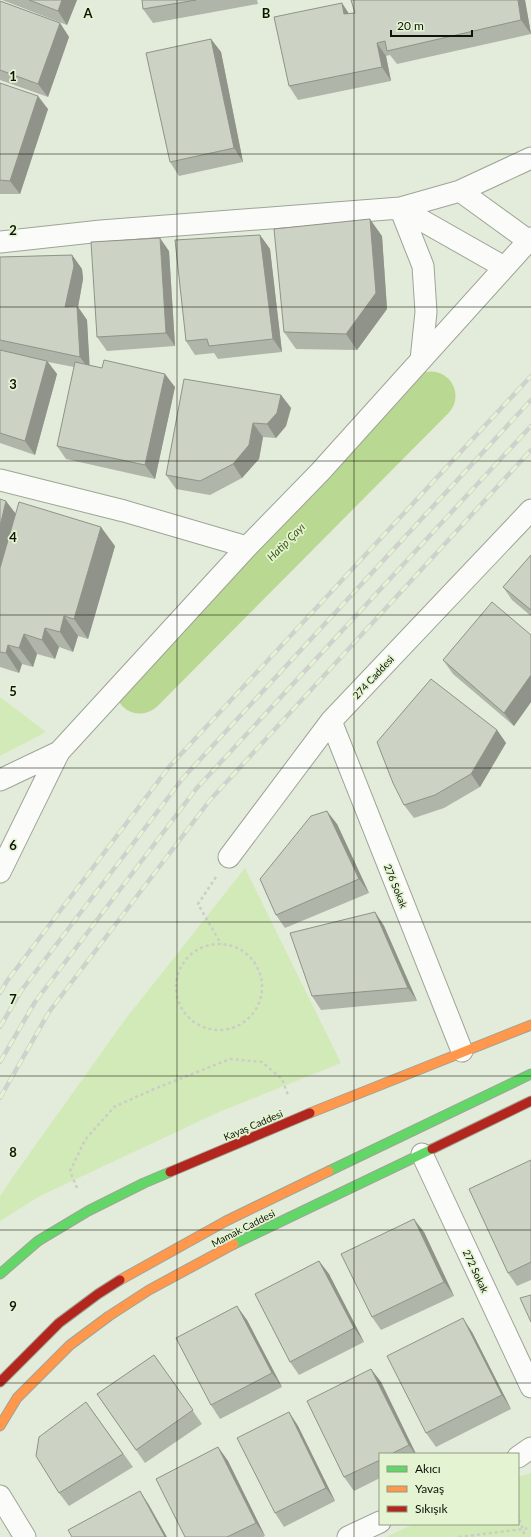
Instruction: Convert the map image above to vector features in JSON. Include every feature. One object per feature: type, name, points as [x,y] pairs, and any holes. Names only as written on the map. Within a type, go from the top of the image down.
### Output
[{"type":"main road","name":"Kayaş Caddesi","points":[[0,1274],[38,1241],[88,1211],[144,1182],[531,1024]]},
{"type":"main road","name":"Mamak Caddesi","points":[[0,1382],[60,1324],[98,1294],[138,1269],[253,1208],[531,1074]]},
{"type":"main road","name":"Mamak Caddesi","points":[[0,1426],[17,1398],[70,1345],[109,1316],[149,1290],[235,1244],[531,1101]]},
{"type":"street","points":[[0,242],[101,231],[400,208],[460,191],[531,158]]},
{"type":"street","points":[[0,872],[60,752],[247,547],[320,472],[530,239],[460,191]]},
{"type":"street","points":[[400,208],[504,267]]},
{"type":"street","points":[[400,208],[423,266],[426,312],[421,360]]},
{"type":"street","points":[[0,480],[124,511],[247,547]]},
{"type":"street","name":"274 Caddesi","points":[[229,857],[331,721],[531,510]]},
{"type":"street","name":"276 Sokak","points":[[331,721],[462,1051]]},
{"type":"street","points":[[0,780],[60,752]]},
{"type":"street","name":"272 Sokak","points":[[422,1154],[531,1387]]},
{"type":"street","points":[[519,1456],[531,1448]]},
{"type":"street","points":[[0,1496],[25,1537]]},
{"type":"street","points":[[348,1537],[379,1522]]},
{"type":"path","points":[[221,944],[207,945],[194,952],[184,962],[177,974],[175,989],[178,1003],[185,1015],[196,1024],[210,1030],[224,1030],[237,1026],[249,1018],[257,1006],[261,993],[261,979],[256,965],[247,954],[235,947],[221,944],[198,904],[229,857]]},
{"type":"path","points":[[88,1211],[70,1171],[85,1140],[114,1107],[154,1089],[230,1059],[262,1062],[282,1079],[296,1119]]},
{"type":"path","points":[[519,1517],[525,1537]]},
{"type":"path","points":[[459,1537],[531,1528]]},
{"type":"green space","points":[[0,697],[46,732],[0,756]]},
{"type":"green space","points":[[245,868],[341,1063],[219,1112],[40,1196],[0,1221],[0,1196],[12,1178],[124,1021]]},
{"type":"green space","points":[[531,1473],[531,1537],[386,1537],[412,1525],[519,1525],[519,1477]]},
{"type":"building","points":[[29,0],[62,0],[58,11]]},
{"type":"building","points":[[142,0],[196,0],[143,9]]},
{"type":"building","points":[[351,0],[518,0],[521,20],[387,51],[385,41],[377,43],[382,67],[289,86],[274,17],[342,3],[344,14],[355,13]]},
{"type":"building","points":[[0,1],[60,23],[38,84],[0,70]]},
{"type":"building","points":[[211,39],[234,148],[170,162],[146,53]]},
{"type":"building","points":[[0,83],[38,96],[10,181],[0,180]]},
{"type":"building","points":[[370,219],[376,293],[346,334],[284,332],[274,229]]},
{"type":"building","points":[[260,235],[273,339],[209,346],[207,339],[186,341],[175,240]]},
{"type":"building","points":[[160,238],[166,333],[97,337],[91,242]]},
{"type":"building","points":[[72,255],[74,266],[65,307],[77,306],[80,357],[0,340],[0,257]]},
{"type":"building","points":[[0,350],[47,361],[25,441],[0,433]]},
{"type":"building","points":[[104,360],[165,374],[145,465],[57,446],[75,362],[102,368]]},
{"type":"building","points":[[184,379],[281,395],[277,413],[267,424],[253,423],[249,445],[233,464],[200,481],[166,475]]},
{"type":"building","points":[[0,499],[6,501],[0,526]]},
{"type":"building","points":[[19,502],[101,527],[74,619],[64,616],[60,632],[45,628],[42,640],[24,634],[19,648],[8,645],[6,653],[0,652],[0,568]]},
{"type":"building","points":[[531,555],[531,610],[503,587]]},
{"type":"building","points":[[492,602],[531,635],[531,675],[504,713],[443,660]]},
{"type":"building","points":[[431,679],[497,730],[471,774],[435,795],[404,805],[393,783],[377,742]]},
{"type":"building","points":[[327,811],[359,879],[276,915],[260,879],[311,816]]},
{"type":"building","points":[[375,912],[408,988],[312,996],[290,933]]},
{"type":"building","points":[[531,1160],[531,1262],[508,1273],[469,1189]]},
{"type":"building","points":[[414,1219],[444,1282],[372,1317],[341,1254]]},
{"type":"building","points":[[319,1261],[354,1328],[290,1362],[255,1294]]},
{"type":"building","points":[[531,1295],[531,1322],[520,1298]]},
{"type":"building","points":[[237,1306],[272,1373],[211,1405],[176,1338]]},
{"type":"building","points":[[463,1318],[502,1395],[426,1433],[387,1356]]},
{"type":"building","points":[[154,1355],[193,1410],[136,1450],[97,1394]]},
{"type":"building","points":[[371,1369],[409,1445],[393,1453],[379,1453],[379,1460],[344,1477],[307,1401]]},
{"type":"building","points":[[86,1402],[123,1454],[59,1493],[36,1456],[39,1437]]},
{"type":"building","points":[[289,1412],[326,1488],[275,1513],[237,1438]]},
{"type":"building","points":[[218,1447],[256,1523],[227,1537],[185,1537],[156,1479]]},
{"type":"building","points":[[140,1491],[165,1537],[72,1537],[68,1530]]},
{"type":"waterway","name":"Hatip Çayı","points":[[140,689],[431,396]]},
{"type":"railway","points":[[0,993],[7,981],[169,767],[531,376]]},
{"type":"railway","points":[[0,1027],[21,991],[183,778],[531,400]]},
{"type":"railway","points":[[0,1062],[35,1002],[196,789],[531,426]]},
{"type":"railway","points":[[0,1098],[49,1012],[210,800],[531,450]]},
{"type":"traffic: fast","points":[[329,1171],[531,1074]]},
{"type":"traffic: fast","points":[[234,1244],[432,1149]]},
{"type":"traffic: fast","points":[[0,1274],[38,1241],[88,1211],[144,1183],[170,1172]]},
{"type":"traffic: slow","points":[[310,1113],[531,1025]]},
{"type":"traffic: slow","points":[[120,1280],[226,1221],[329,1171]]},
{"type":"traffic: slow","points":[[0,1426],[17,1398],[70,1345],[109,1316],[149,1290],[234,1244]]},
{"type":"traffic: jam","points":[[432,1149],[531,1101]]},
{"type":"traffic: jam","points":[[170,1172],[310,1113]]},
{"type":"traffic: jam","points":[[0,1382],[59,1323],[98,1294],[120,1280]]}]
